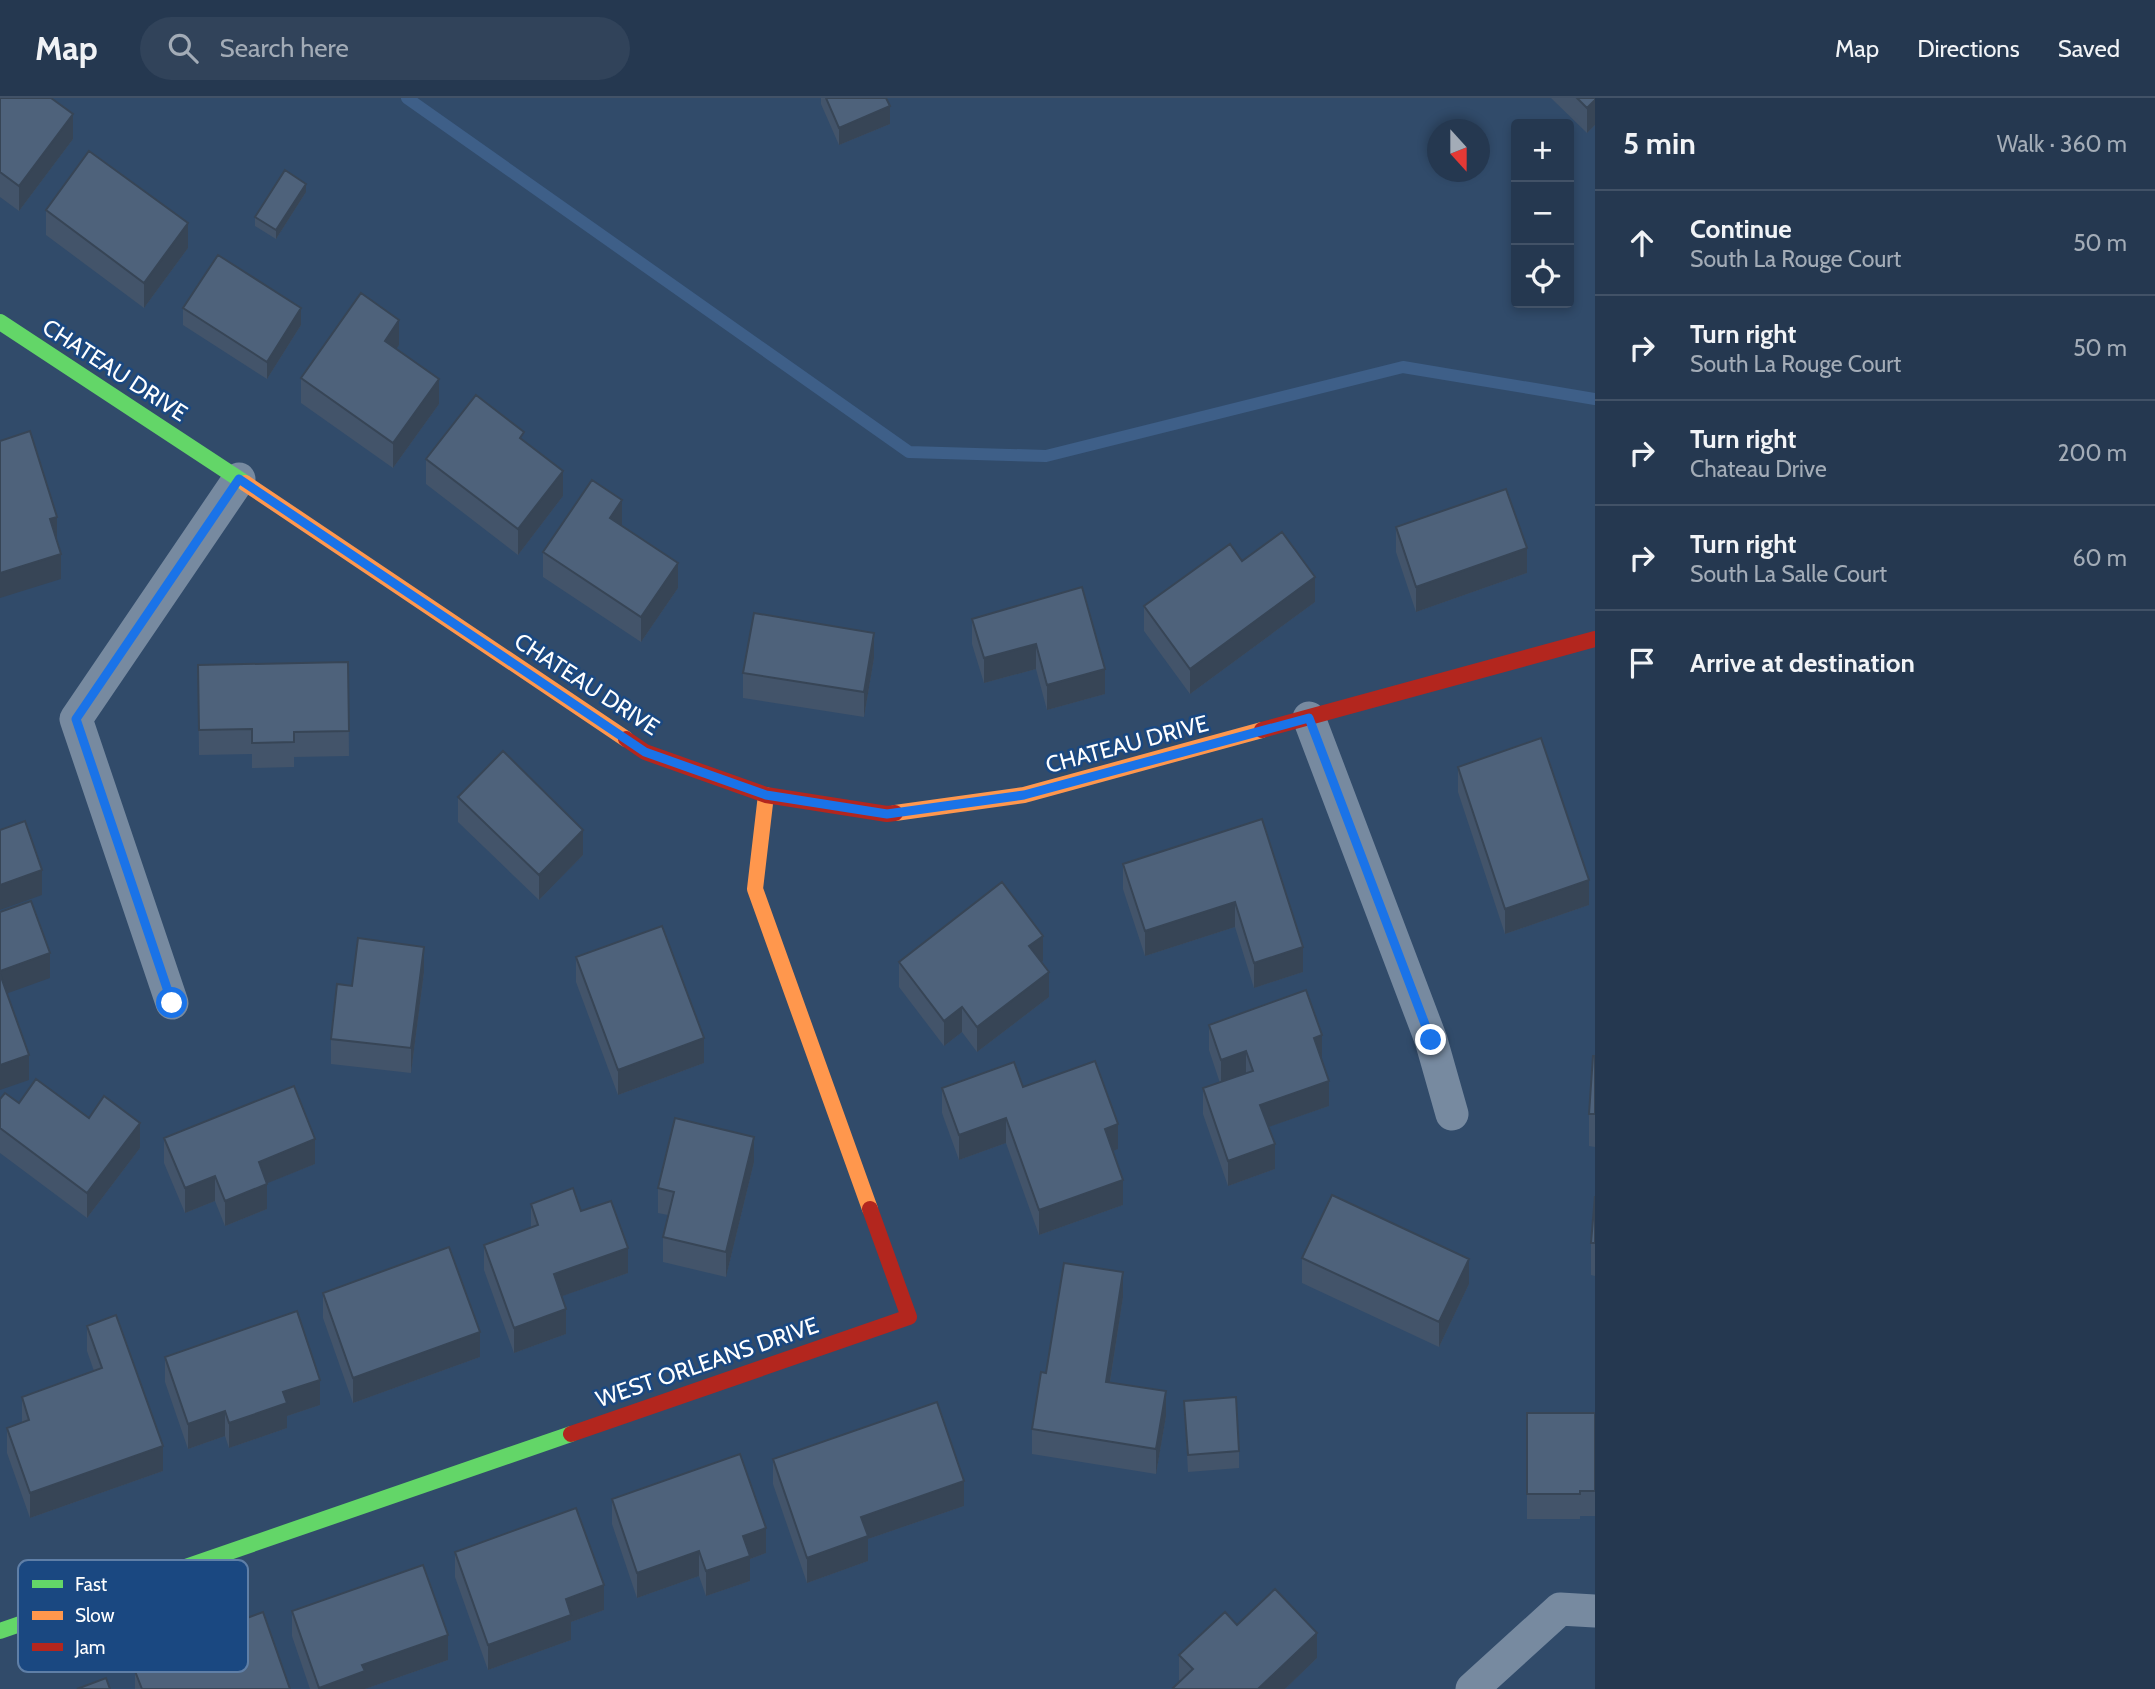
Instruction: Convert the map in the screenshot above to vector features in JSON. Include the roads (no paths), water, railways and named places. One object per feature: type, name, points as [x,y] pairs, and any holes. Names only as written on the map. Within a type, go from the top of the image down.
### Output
[{"type":"street","name":"CHATEAU DRIVE","points":[[0,322],[645,752],[766,795],[887,814],[1024,795],[1595,639]]},
{"type":"street","points":[[172,1003],[76,719],[239,479]]},
{"type":"street","points":[[1309,718],[1431,1040],[1452,1114]]},
{"type":"street","name":"WEST ORLEANS DRIVE","points":[[206,1560],[909,1317],[755,889],[766,795]]},
{"type":"street","points":[[1472,1689],[1560,1609],[1595,1611]]},
{"type":"street","name":"WEST ORLEANS DRIVE","points":[[0,1631],[18,1625]]},
{"type":"waterway","points":[[407,98],[909,452],[1046,456],[1403,367],[1595,399]]}]
